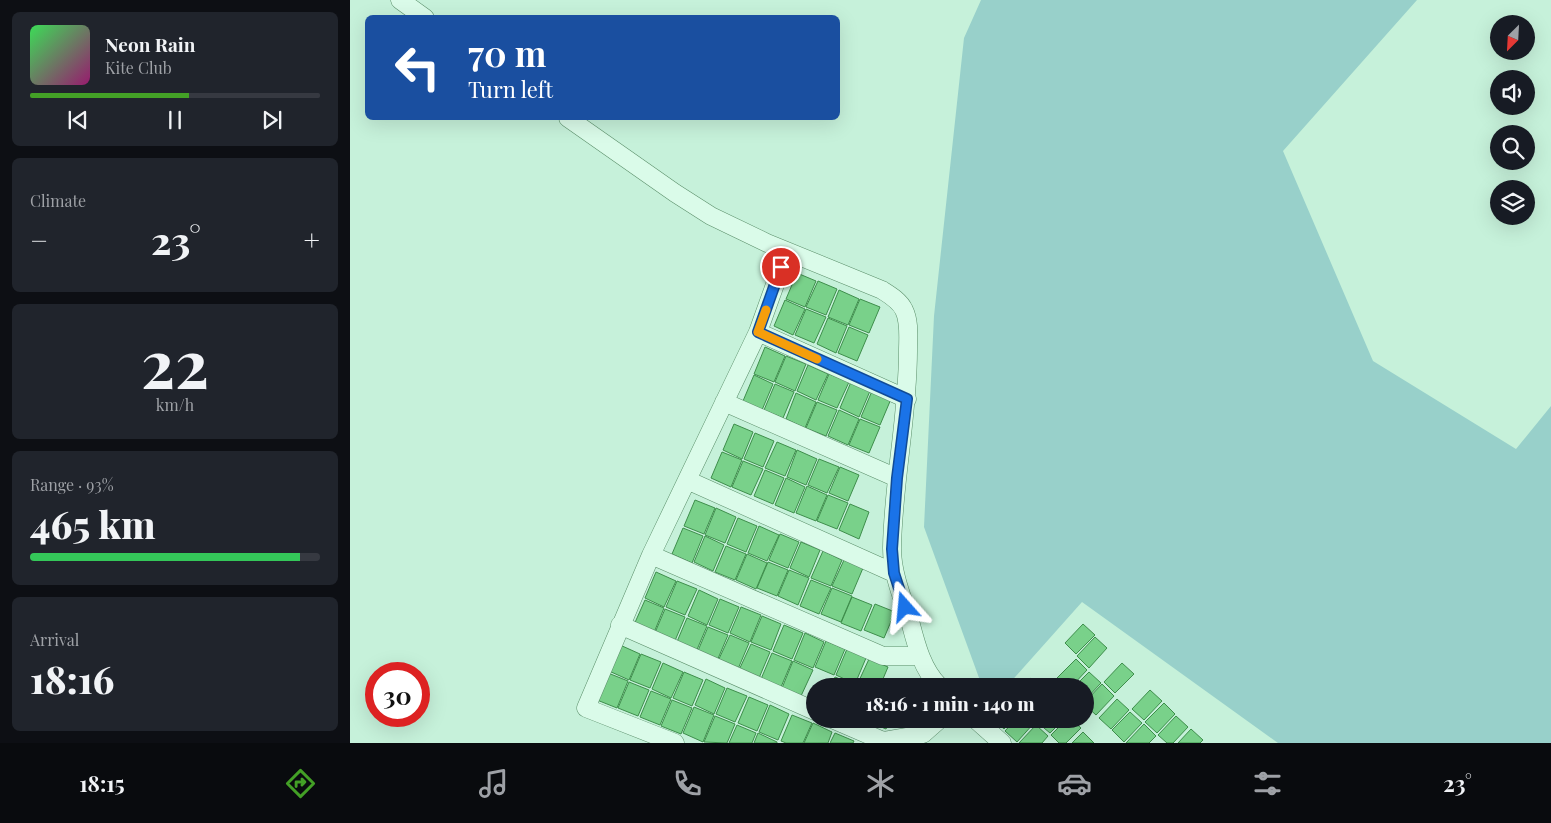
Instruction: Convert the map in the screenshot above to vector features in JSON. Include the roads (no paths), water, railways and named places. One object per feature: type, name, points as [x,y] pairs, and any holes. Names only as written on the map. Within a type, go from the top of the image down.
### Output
[{"type":"street","points":[[400,0],[421,15]]},
{"type":"street","points":[[571,120],[711,216],[767,243],[882,290],[895,298],[904,308],[908,321],[907,399],[897,478],[892,549],[894,573],[920,656],[933,678]]},
{"type":"street","points":[[675,743],[586,708],[651,555],[758,332],[787,251]]},
{"type":"street","points":[[758,332],[907,399]]},
{"type":"street","points":[[724,402],[897,478]]},
{"type":"street","points":[[687,480],[894,573]]},
{"type":"street","points":[[651,555],[884,656],[920,656]]},
{"type":"street","points":[[620,625],[806,707]]},
{"type":"street","points":[[852,728],[883,742],[923,734],[930,728]]},
{"type":"street","points":[[984,728],[1002,743]]}]
